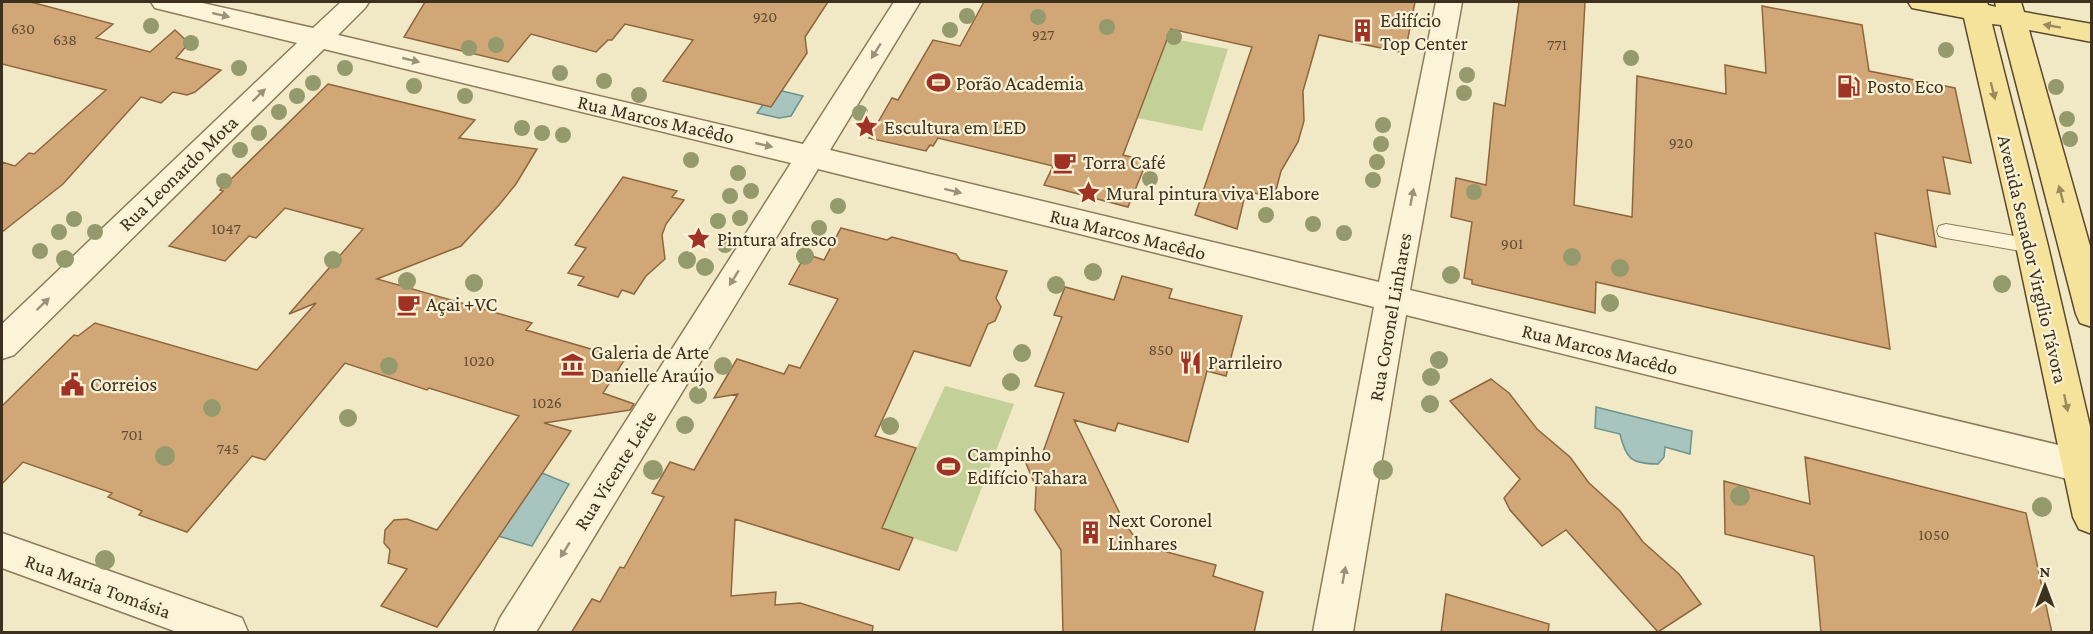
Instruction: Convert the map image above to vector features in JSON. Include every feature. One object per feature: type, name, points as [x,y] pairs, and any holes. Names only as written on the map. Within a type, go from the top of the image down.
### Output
[{"type":"main road","points":[[1921,2],[2010,10],[2091,33]]},
{"type":"main road","name":"Avenida Senador Virgílio Távora","points":[[1975,7],[2086,468],[2091,517]]},
{"type":"main road","name":"Avenida Senador Virgílio Távora","points":[[2010,10],[2091,314]]},
{"type":"street","name":"Rua Marcos Macêdo","points":[[164,2],[1393,298],[2086,468]]},
{"type":"street","name":"Rua Leonardo Mota","points":[[2,345],[356,2]]},
{"type":"street","name":"Rua Vicente Leite","points":[[514,633],[907,2]]},
{"type":"street","name":"Rua Coronel Linhares","points":[[1334,633],[1393,298],[1449,2]]},
{"type":"street","name":"Rua Maria Tomásia","points":[[2,551],[228,633]]},
{"type":"lane","points":[[1946,231],[2032,246]]},
{"type":"green space","points":[[1168,38],[1228,49],[1202,131],[1137,118]]},
{"type":"green space","name":"Campinho Edifício Tahara","points":[[945,386],[1014,404],[957,552],[880,528]]},
{"type":"water","points":[[774,89],[803,96],[791,116],[779,118],[757,113]]},
{"type":"water","points":[[1596,407],[1692,431],[1690,454],[1665,447],[1664,457],[1658,464],[1636,461],[1625,449],[1620,434],[1595,428]]},
{"type":"water","points":[[542,473],[569,484],[532,546],[498,536]]},
{"type":"building","points":[[2,2],[31,2],[113,24],[96,38],[150,52],[175,30],[189,43],[176,58],[221,70],[195,92],[187,95],[173,92],[161,103],[141,97],[63,184],[2,232],[2,162],[15,166],[29,153],[34,154],[106,90],[2,64]]},
{"type":"building","points":[[425,2],[828,2],[805,37],[807,53],[771,107],[663,81],[693,40],[625,24],[612,40],[608,40],[596,52],[531,34],[508,62],[404,37]]},
{"type":"building","points":[[984,2],[1415,2],[1405,53],[1319,35],[1303,91],[1304,121],[1298,142],[1281,171],[1274,198],[1246,191],[1237,229],[1195,215],[1252,47],[1171,29],[1123,155],[1147,161],[1128,207],[1044,185],[1053,166],[938,138],[926,151],[869,138],[892,98],[898,100],[933,40],[960,46]]},
{"type":"building","points":[[1519,2],[1585,2],[1574,205],[1632,217],[1637,76],[1726,94],[1725,65],[1766,73],[1762,6],[1862,25],[1869,71],[1955,88],[1971,163],[1943,157],[1950,194],[1927,190],[1936,247],[1875,233],[1890,349],[1596,282],[1595,313],[1472,284],[1472,280],[1464,278],[1472,222],[1451,217],[1456,178],[1486,185],[1494,103],[1505,106]]},
{"type":"building","points":[[328,84],[475,120],[459,138],[537,149],[516,184],[461,246],[377,279],[532,323],[526,330],[625,359],[603,393],[634,404],[630,410],[544,423],[571,431],[437,627],[381,606],[407,569],[388,563],[390,550],[384,543],[385,530],[394,520],[407,519],[437,530],[519,416],[429,388],[427,390],[345,363],[265,460],[252,456],[187,532],[139,515],[142,511],[108,497],[112,493],[23,462],[2,484],[2,406],[74,335],[78,336],[95,323],[257,370],[316,303],[289,314],[363,229],[285,208],[256,238],[249,236],[225,261],[169,246],[223,191],[220,190]]},
{"type":"building","points":[[623,177],[677,191],[672,197],[684,200],[666,224],[662,235],[665,259],[646,276],[634,294],[622,290],[618,297],[578,285],[584,277],[568,273],[586,248],[575,245]]},
{"type":"building","points":[[841,228],[887,240],[892,237],[956,254],[960,260],[1007,271],[996,298],[1001,307],[995,321],[988,324],[970,366],[914,351],[875,436],[916,448],[882,528],[913,538],[899,570],[735,519],[731,596],[776,592],[775,605],[800,603],[873,626],[872,633],[571,633],[592,599],[600,602],[620,567],[624,568],[664,497],[652,493],[670,462],[694,470],[738,394],[714,398],[737,359],[784,374],[789,365],[800,368],[838,299],[789,284],[806,254],[824,260]]},
{"type":"building","points":[[1122,276],[1172,289],[1169,298],[1242,316],[1226,376],[1207,371],[1188,442],[1118,423],[1115,431],[1074,420],[1124,522],[1138,542],[1148,547],[1216,565],[1213,576],[1263,592],[1254,633],[1063,633],[1061,550],[1035,510],[1036,487],[1025,461],[1043,452],[1064,393],[1035,386],[1062,317],[1054,315],[1065,287],[1114,300]]},
{"type":"building","points":[[1491,379],[1509,393],[1537,429],[1570,457],[1589,483],[1620,511],[1643,542],[1679,574],[1701,604],[1658,632],[1566,530],[1542,546],[1510,510],[1504,498],[1520,479],[1450,401]]},
{"type":"building","points":[[1805,457],[2026,513],[2052,633],[1821,633],[1814,556],[1725,534],[1724,481],[1810,504]]},
{"type":"building","points":[[1446,594],[1549,624],[1548,633],[1441,633]]},
{"type":"place","name":"Edifício Top Center","points":[[1362,31]]},
{"type":"place","name":"Porão Academia","points":[[938,83]]},
{"type":"place","name":"Posto Eco","points":[[1849,86]]},
{"type":"place","name":"Escultura em LED","points":[[866,127]]},
{"type":"place","name":"Torra Café","points":[[1065,162]]},
{"type":"place","name":"Mural pintura viva Elabore","points":[[1088,193]]},
{"type":"place","name":"Pintura afresco","points":[[699,239]]},
{"type":"place","name":"Açai +VC","points":[[408,304]]},
{"type":"place","name":"Parrileiro","points":[[1190,362]]},
{"type":"place","name":"Galeria de Arte Danielle Araújo","points":[[573,364]]},
{"type":"place","name":"Correios","points":[[72,384]]},
{"type":"place","name":"Campinho Edifício Tahara","points":[[949,466]]},
{"type":"place","name":"Next Coronel Linhares","points":[[1090,532]]}]
